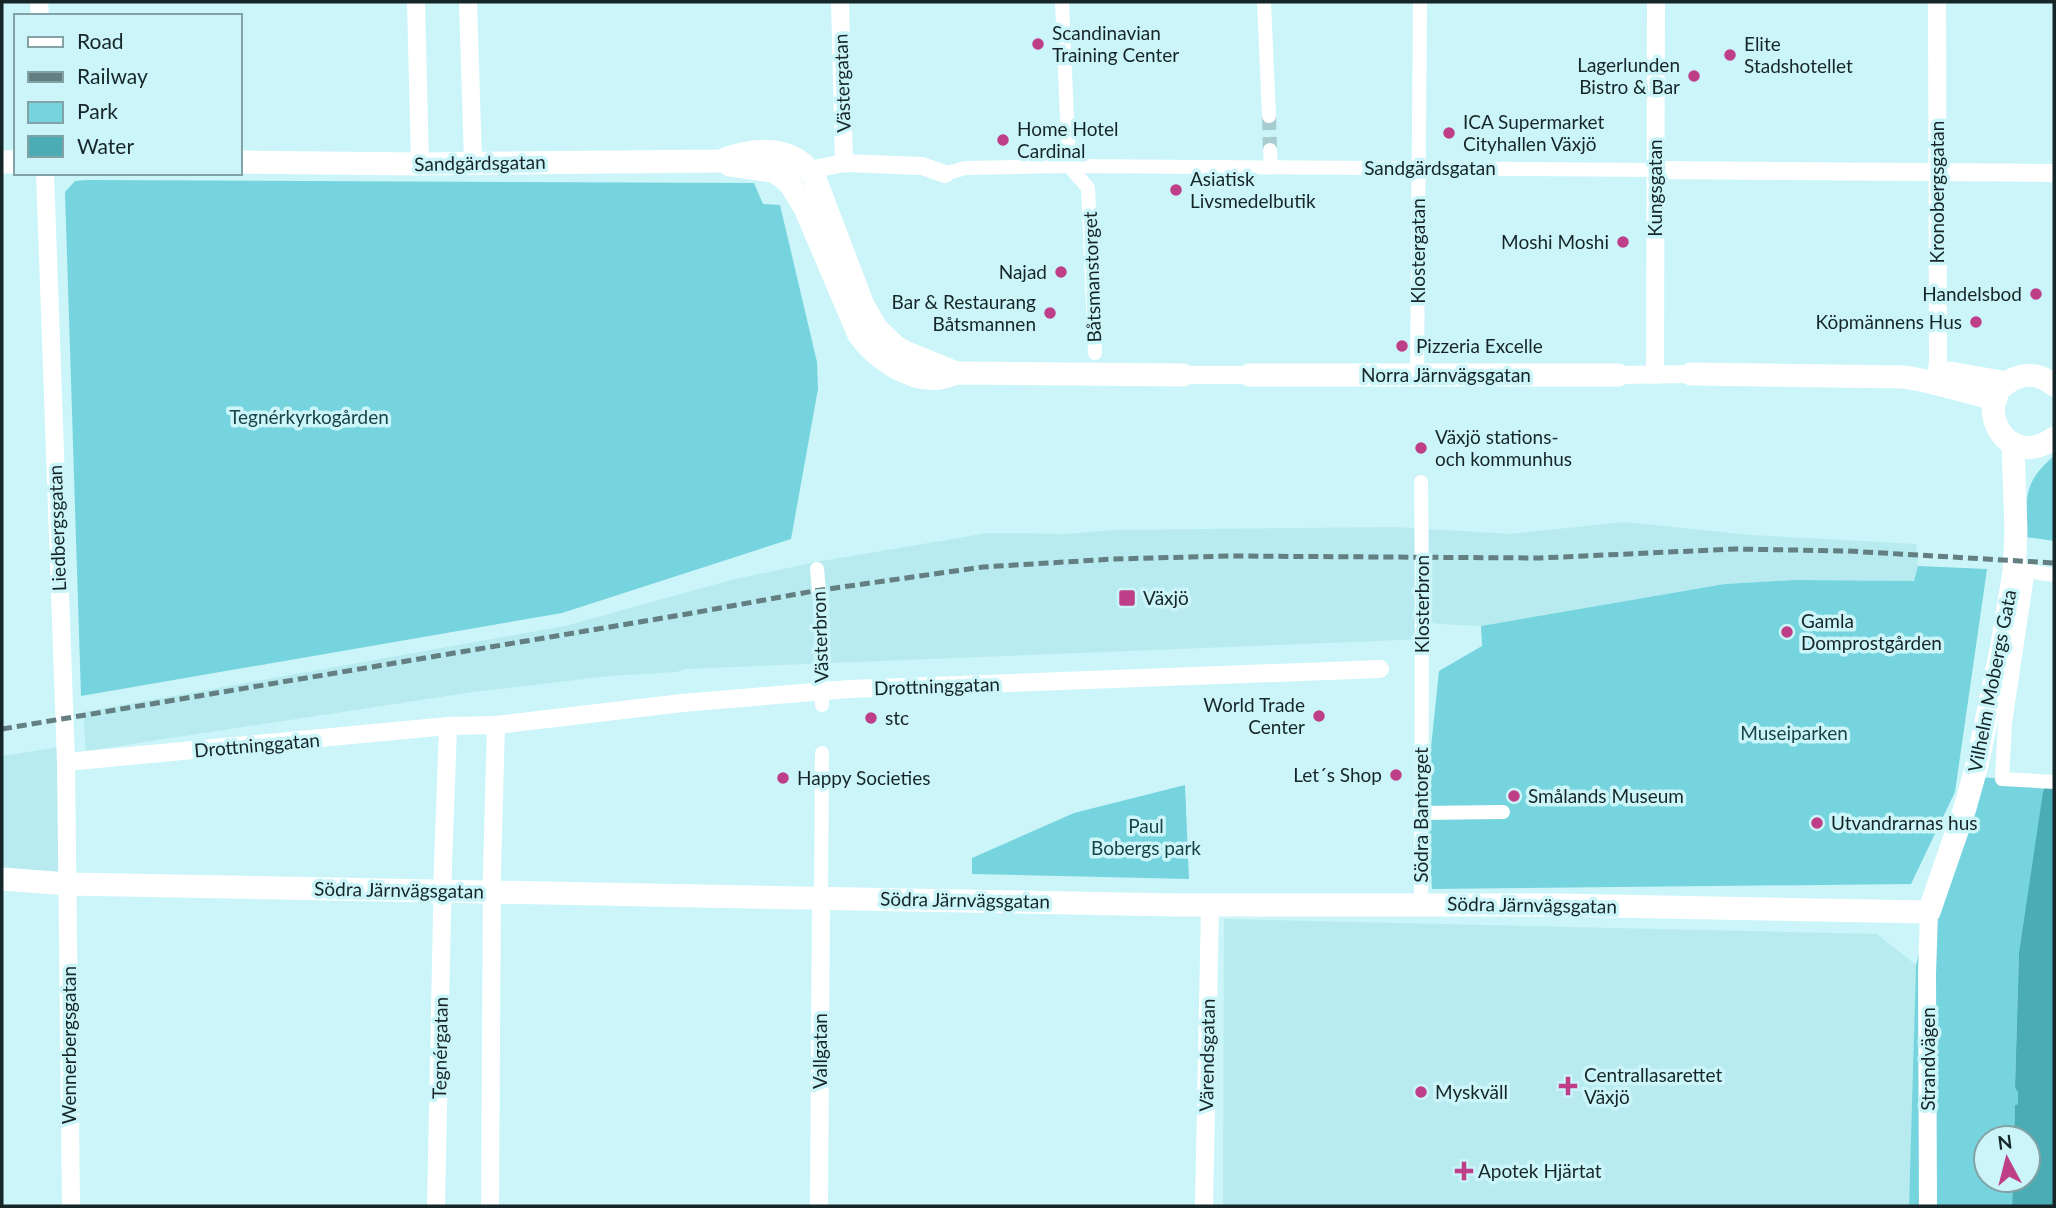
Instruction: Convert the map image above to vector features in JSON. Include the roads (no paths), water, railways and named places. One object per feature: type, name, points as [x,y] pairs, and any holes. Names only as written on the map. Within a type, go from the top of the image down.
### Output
[{"type":"street","points":[[416,2],[420,164]]},
{"type":"street","points":[[468,2],[473,162]]},
{"type":"street","name":"Västergatan","points":[[840,2],[844,163]]},
{"type":"street","points":[[1062,2],[1069,166]]},
{"type":"street","points":[[1264,2],[1269,116]]},
{"type":"street","name":"Klostergatan","points":[[1417,375],[1420,2]]},
{"type":"street","name":"Kungsgatan","points":[[1655,374],[1656,2]]},
{"type":"street","name":"Kronobergsgatan","points":[[1936,382],[1937,2]]},
{"type":"street","points":[[1270,150],[1271,167]]},
{"type":"street","name":"Sandgärdsgatan","points":[[242,162],[420,164],[720,161],[737,154],[770,152],[796,157],[810,170]]},
{"type":"street","name":"Sandgärdsgatan","points":[[720,161],[734,167],[772,171],[792,185],[810,170],[844,163],[922,166],[945,174],[965,168],[1069,166],[2054,173]]},
{"type":"street","name":"Båtsmanstorget","points":[[1069,166],[1088,188],[1095,353]]},
{"type":"street","name":"Norra Järnvägsgatan","points":[[810,170],[863,305],[876,328],[896,347],[956,373]]},
{"type":"street","name":"Liedbergsgatan","points":[[45,175],[68,884]]},
{"type":"street","name":"Norra Järnvägsgatan","points":[[792,185],[805,208],[851,321],[867,346],[886,361],[928,378],[941,378],[956,373],[1691,374],[1894,377],[1936,382],[1950,373],[2001,391],[2017,377],[2027,375],[2045,378],[2054,384]]},
{"type":"street","points":[[2001,391],[1993,411],[2001,435],[2013,444],[2026,448],[2038,447],[2054,438]]},
{"type":"street","name":"Vilhelm Mobergs Gata","points":[[1929,912],[1977,765],[2003,637],[2014,572],[2016,532],[2013,444]]},
{"type":"street","name":"Klosterbron","points":[[1421,482],[1421,725]]},
{"type":"street","name":"Västerbron","points":[[817,569],[821,613],[822,705]]},
{"type":"street","points":[[2054,575],[2028,569],[2005,723],[2002,779],[2054,782]]},
{"type":"street","name":"Drottninggatan","points":[[66,762],[448,726],[496,725],[682,703],[849,689],[1380,669]]},
{"type":"street","points":[[490,1206],[496,725]]},
{"type":"street","name":"Södra Bantorget","points":[[1421,725],[1421,904]]},
{"type":"street","points":[[442,890],[448,726]]},
{"type":"street","points":[[821,887],[822,753]]},
{"type":"street","points":[[1420,813],[1503,812]]},
{"type":"street","name":"Södra Järnvägsgatan","points":[[2,879],[68,884],[493,892],[821,887],[1210,905],[1421,904],[1929,912]]},
{"type":"street","name":"Wennerbergsgatan","points":[[68,884],[71,1206]]},
{"type":"street","name":"Vallgatan","points":[[819,1206],[821,887]]},
{"type":"street","name":"Tegnérgatan","points":[[436,1206],[442,890]]},
{"type":"street","name":"Värendsgatan","points":[[1204,1206],[1210,905]]},
{"type":"street","name":"Strandvägen","points":[[1928,1206],[1929,912]]},
{"type":"water","points":[[2046,784],[2054,784],[2054,1206],[2012,1206],[2012,1194],[2042,1194],[2042,1124],[2014,1124],[2015,1105],[2018,1104],[2018,1091],[2015,1087],[2019,952]]},
{"type":"tunnel","points":[[1269,116],[1270,150]]},
{"type":"railway","points":[[2,729],[814,591],[983,567],[1114,559],[1230,556],[1540,558],[1735,549],[1848,551],[2054,563]]},
{"type":"place","name":"Scandinavian Training Center","points":[[1038,44]]},
{"type":"place","name":"Elite Stadshotellet","points":[[1730,55]]},
{"type":"place","name":"Lagerlunden Bistro & Bar","points":[[1694,76]]},
{"type":"place","name":"ICA Supermarket Cityhallen Växjö","points":[[1449,133]]},
{"type":"place","name":"Home Hotel Cardinal","points":[[1003,140]]},
{"type":"place","name":"Asiatisk Livsmedelbutik","points":[[1176,190]]},
{"type":"place","name":"Moshi Moshi","points":[[1623,242]]},
{"type":"place","name":"Najad","points":[[1061,272]]},
{"type":"place","name":"Handelsbod","points":[[2036,294]]},
{"type":"place","name":"Bar & Restaurang Båtsmannen","points":[[1050,313]]},
{"type":"place","name":"Köpmännens Hus","points":[[1976,322]]},
{"type":"place","name":"Pizzeria Excelle","points":[[1402,346]]},
{"type":"place","name":"Växjö stations- och kommunhus","points":[[1421,448]]},
{"type":"place","name":"Växjö","points":[[1127,598]]},
{"type":"place","name":"Gamla Domprostgården","points":[[1787,632]]},
{"type":"place","name":"World Trade Center","points":[[1319,716]]},
{"type":"place","name":"stc","points":[[871,718]]},
{"type":"place","name":"Let´s Shop","points":[[1396,775]]},
{"type":"place","name":"Happy Societies","points":[[783,778]]},
{"type":"place","name":"Smålands Museum","points":[[1514,796]]},
{"type":"place","name":"Utvandrarnas hus","points":[[1817,823]]},
{"type":"place","name":"Centrallasarettet Växjö","points":[[1568,1086]]},
{"type":"place","name":"Myskväll","points":[[1421,1092]]},
{"type":"place","name":"Apotek Hjärtat","points":[[1464,1171]]},
{"type":"park label","name":"Tegnérkyrkogården","points":[[309,417]]},
{"type":"park label","name":"Museiparken","points":[[1794,733]]},
{"type":"park label","name":"Paul Bobergs park","points":[[1146,837]]}]
